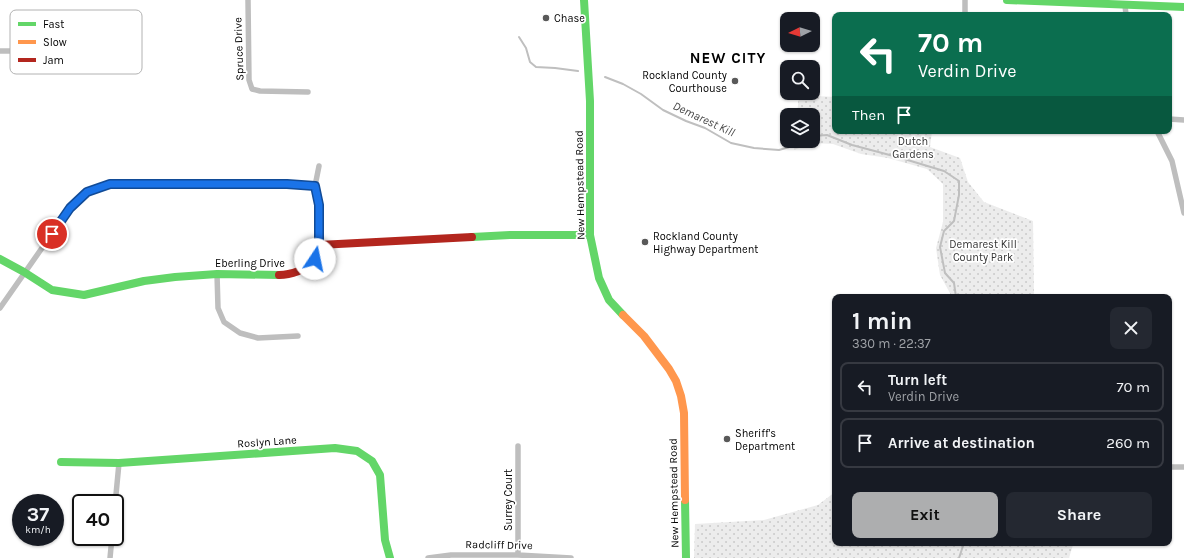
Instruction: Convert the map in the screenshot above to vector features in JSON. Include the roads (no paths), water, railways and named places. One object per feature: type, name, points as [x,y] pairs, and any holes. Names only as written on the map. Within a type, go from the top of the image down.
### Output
[{"type":"street","name":"Spruce Drive","points":[[248,0],[249,80],[252,89],[260,91],[308,92]]},
{"type":"street","name":"New Hempstead Road","points":[[584,0],[590,101],[590,235],[599,278],[609,300],[644,336],[669,369],[676,381],[681,396],[684,413],[686,558]]},
{"type":"street","points":[[965,0],[965,12]]},
{"type":"street","points":[[1007,0],[1125,2],[1184,7]]},
{"type":"street","points":[[1125,2],[1126,12]]},
{"type":"street","points":[[0,51],[10,51]]},
{"type":"street","points":[[1172,119],[1184,120]]},
{"type":"street","points":[[1158,134],[1172,161],[1184,213]]},
{"type":"street","points":[[319,166],[315,186],[319,205],[319,245],[510,235],[590,235]]},
{"type":"street","points":[[0,308],[70,208],[87,192],[110,184],[287,184],[315,186]]},
{"type":"street","name":"Eberling Drive","points":[[0,259],[52,290],[84,295],[144,281],[175,277],[217,274],[288,275],[309,266],[315,259],[319,245]]},
{"type":"street","points":[[217,274],[218,308],[224,322],[240,333],[258,338],[298,336]]},
{"type":"street","name":"Surrey Court","points":[[518,446],[518,555]]},
{"type":"street","name":"Roslyn Lane","points":[[62,462],[119,463],[335,448],[357,451],[372,461],[380,475],[385,540],[390,558]]},
{"type":"street","points":[[116,494],[119,463]]},
{"type":"street","points":[[1172,467],[1184,467]]},
{"type":"street","points":[[110,558],[111,546]]},
{"type":"street","name":"Radcliff Drive","points":[[428,558],[451,555],[518,555],[571,558]]},
{"type":"waterway","name":"Demarest Kill","points":[[519,37],[526,48],[530,62],[536,67],[578,71]]},
{"type":"waterway","name":"Demarest Kill","points":[[605,77],[623,84],[641,94],[663,110],[705,128],[731,143],[754,148],[779,150],[786,148]]},
{"type":"waterway","name":"Demarest Kill","points":[[820,136],[827,135],[852,145],[944,171],[959,181],[959,195],[954,221],[944,231],[940,247],[945,273],[954,283],[956,294]]},
{"type":"waterway","name":"Demarest Kill","points":[[959,558],[963,546]]},
{"type":"place","name":"Chase","points":[[546,18]]},
{"type":"place","name":"Rockland County Courthouse","points":[[735,81]]},
{"type":"place","name":"Rockland County Highway Department","points":[[645,242]]},
{"type":"place","name":"Sheriff's Department","points":[[727,439]]},
{"type":"district","name":"NEW CITY","points":[[728,58]]},
{"type":"park label","name":"Dutch Gardens","points":[[913,147]]},
{"type":"park label","name":"Demarest Kill County Park","points":[[983,250]]}]
